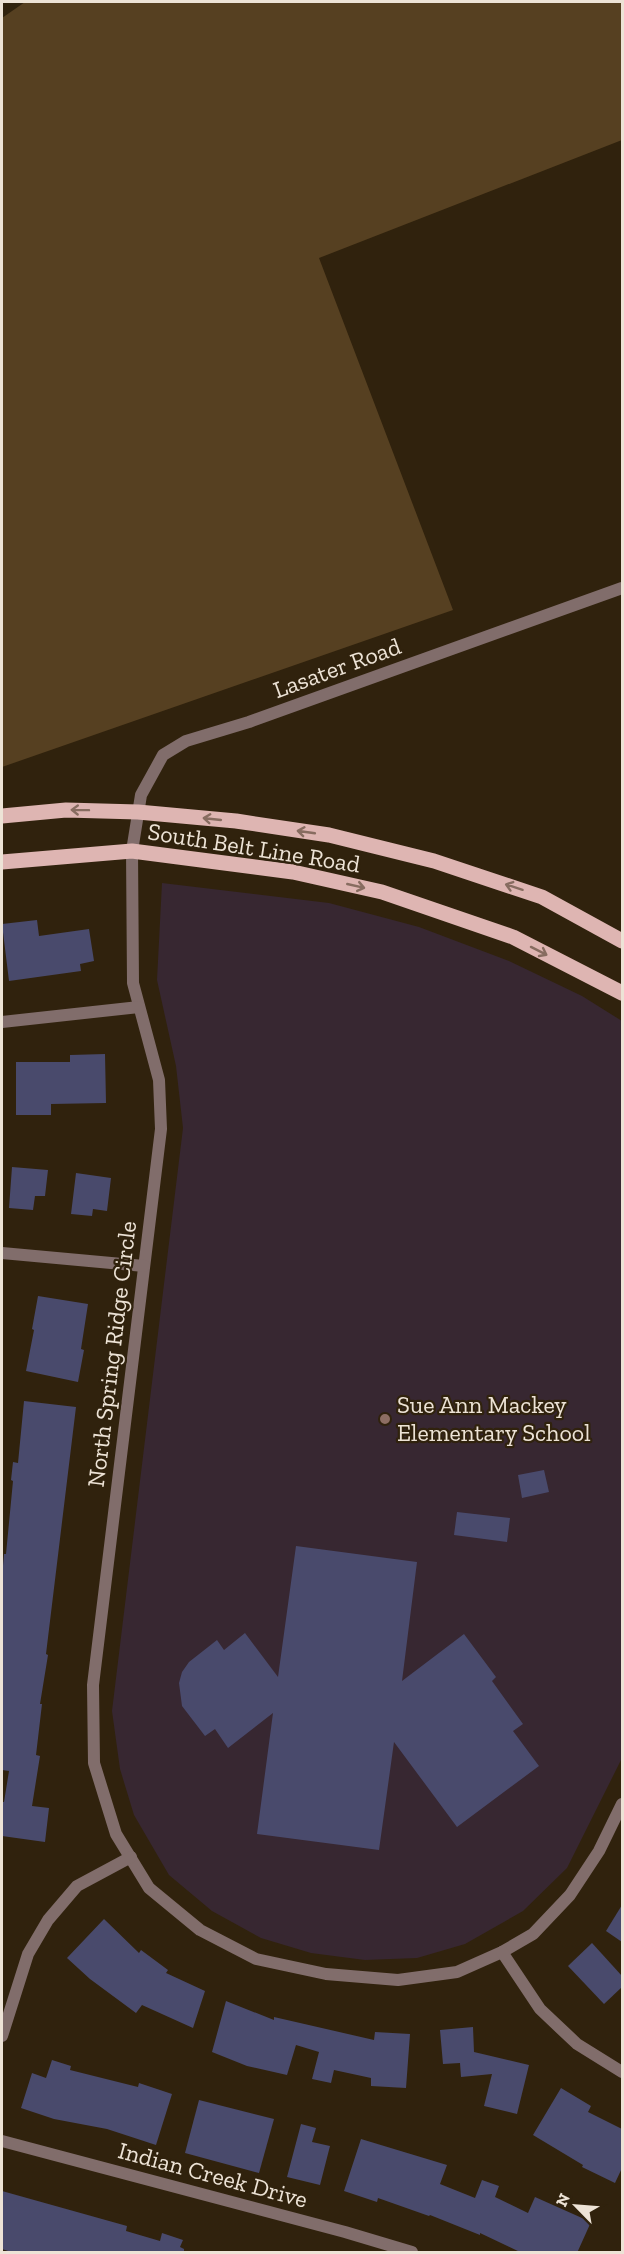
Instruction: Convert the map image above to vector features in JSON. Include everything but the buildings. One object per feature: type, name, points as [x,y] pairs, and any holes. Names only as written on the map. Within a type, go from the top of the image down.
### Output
[{"type":"main road","name":"South Belt Line Road","points":[[2,816],[66,810],[138,812],[236,821],[329,835],[434,861],[542,897],[622,941]]},
{"type":"main road","name":"South Belt Line Road","points":[[2,862],[132,852],[293,872],[382,892],[513,938],[622,993]]},
{"type":"street","name":"Lasater Road","points":[[132,852],[141,795],[163,755],[186,741],[249,722],[622,588]]},
{"type":"street","name":"North Spring Ridge Circle","points":[[132,852],[132,983],[159,1080],[161,1129],[93,1685],[94,1763],[116,1834],[149,1888],[200,1930],[256,1959],[326,1974],[398,1980],[457,1972],[502,1952],[533,1934],[570,1895],[599,1851],[622,1804]]},
{"type":"street","points":[[2,1022],[139,1007]]},
{"type":"street","points":[[2,1252],[144,1266]]},
{"type":"street","points":[[2,2036],[28,1954],[48,1920],[76,1886],[131,1857]]},
{"type":"street","points":[[502,1952],[540,2009],[578,2044],[622,2072]]},
{"type":"street","name":"Indian Creek Drive","points":[[2,2141],[333,2229],[412,2253]]},
{"type":"shaded area","points":[[25,2],[622,2],[622,140],[319,258],[453,610],[2,767],[2,18]]},
{"type":"shaded area","name":"Sue Ann Mackey Elementary School","points":[[162,883],[329,903],[419,927],[509,961],[582,996],[622,1021],[622,1758],[567,1868],[523,1911],[465,1944],[417,1958],[365,1960],[311,1953],[261,1938],[212,1911],[169,1875],[134,1815],[120,1769],[112,1711],[183,1128],[176,1066],[157,980]]},
{"type":"place","name":"Sue Ann Mackey Elementary School","points":[[385,1419]]}]
